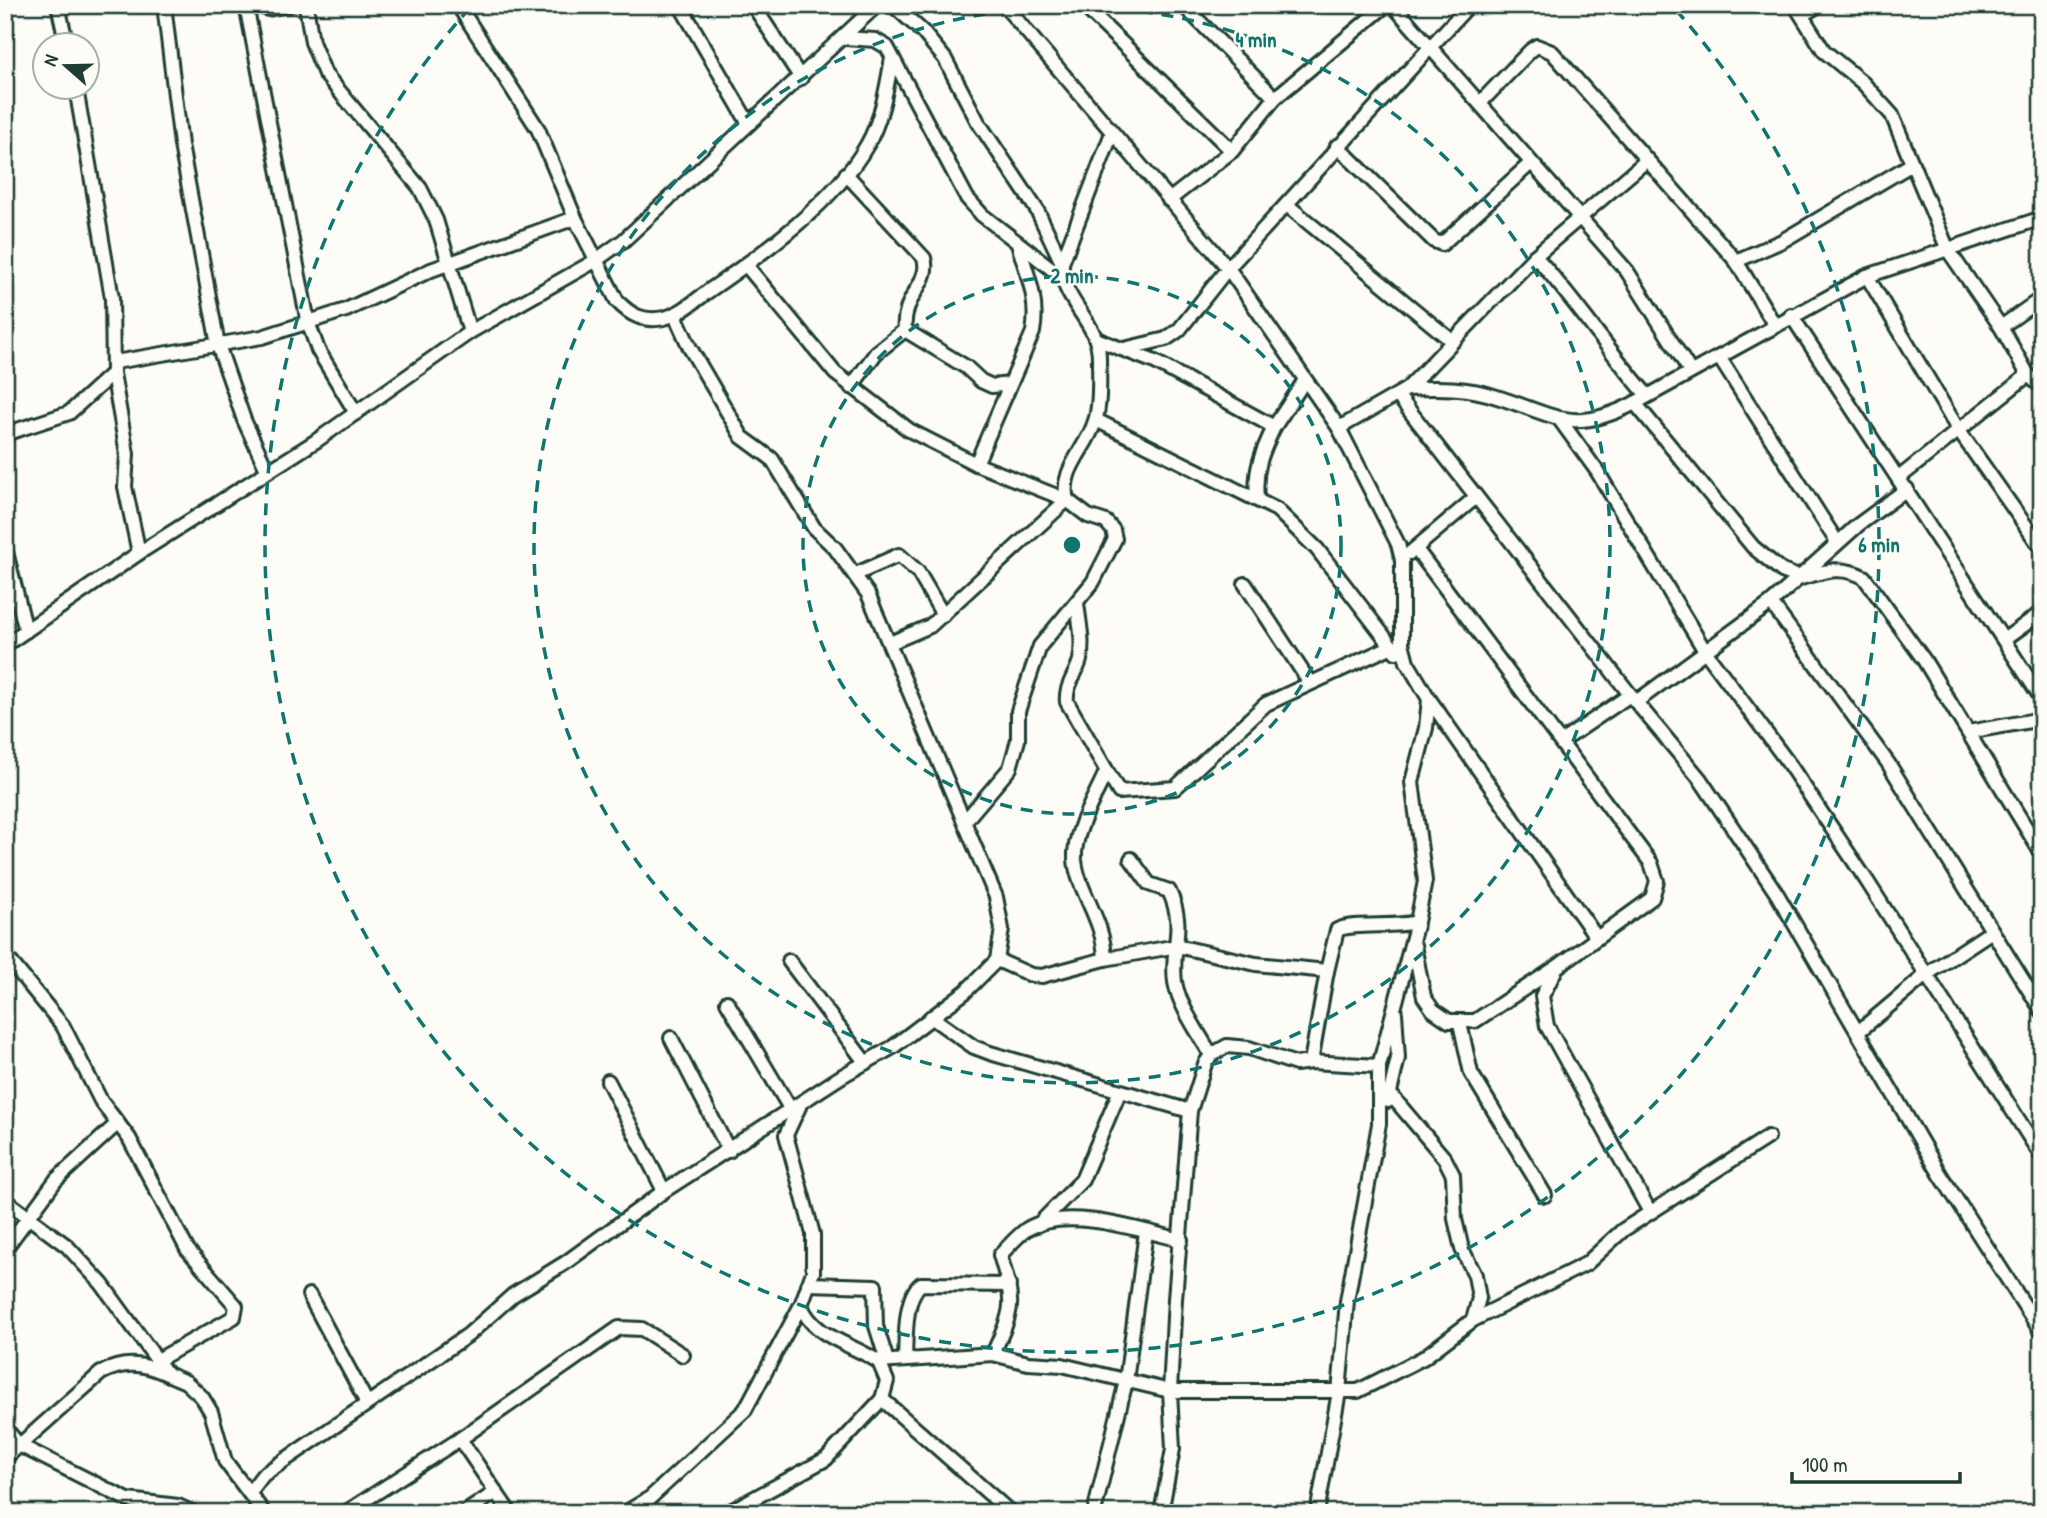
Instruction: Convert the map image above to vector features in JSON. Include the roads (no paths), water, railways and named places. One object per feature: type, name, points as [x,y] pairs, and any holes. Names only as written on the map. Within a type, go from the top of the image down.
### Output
[{"type":"street","points":[[58,5],[65,32]]},
{"type":"street","points":[[164,5],[181,145],[218,345],[244,420],[267,470]]},
{"type":"street","points":[[246,5],[309,322],[318,350],[356,413]]},
{"type":"street","points":[[259,5],[268,9],[289,5]]},
{"type":"street","points":[[306,5],[312,42],[325,74],[420,188],[436,220],[470,332]]},
{"type":"street","points":[[458,5],[538,129],[575,218],[617,301],[628,312],[644,320],[675,315],[746,265],[802,220],[867,146],[892,58]]},
{"type":"street","points":[[680,5],[749,124]]},
{"type":"street","points":[[753,5],[801,78]]},
{"type":"street","points":[[893,5],[922,32],[945,59],[978,122],[1037,210],[1061,270],[1096,339],[1099,357],[1096,420],[1067,477],[1064,488],[1068,500]]},
{"type":"street","points":[[1004,5],[1228,268],[1339,428],[1398,544],[1402,560],[1402,631],[1408,662],[1429,699],[1597,939]]},
{"type":"street","points":[[1083,5],[1231,151]]},
{"type":"street","points":[[1183,5],[1275,98]]},
{"type":"street","points":[[1169,200],[1231,151],[1275,98],[1386,5]]},
{"type":"street","points":[[1393,5],[1627,271],[1690,371]]},
{"type":"street","points":[[1124,349],[1166,340],[1179,330],[1228,268],[1469,5]]},
{"type":"street","points":[[1819,5],[1798,10],[1824,51],[1863,83],[1892,115],[1948,250],[2001,327],[2028,375],[2042,387]]},
{"type":"street","points":[[5,645],[139,553],[356,413],[470,332],[595,261],[623,241],[845,38],[875,6]]},
{"type":"street","points":[[845,38],[875,40],[887,47],[967,198],[1017,243],[1061,270]]},
{"type":"street","points":[[1480,103],[1530,51],[1537,46],[1546,48],[1736,261],[1774,324]]},
{"type":"street","points":[[78,102],[111,298],[114,368],[126,444],[125,487],[139,553]]},
{"type":"street","points":[[1061,270],[1112,133]]},
{"type":"street","points":[[1338,146],[1434,242],[1442,244],[1531,163]]},
{"type":"street","points":[[1339,428],[1402,393],[1535,256],[1646,161]]},
{"type":"street","points":[[1736,261],[1782,241],[1912,164]]},
{"type":"street","points":[[845,174],[924,258],[927,268],[906,306],[905,330],[876,353],[851,387]]},
{"type":"street","points":[[1287,205],[1452,341]]},
{"type":"street","points":[[5,434],[69,413],[114,368],[253,340],[309,322],[363,303],[448,264],[575,218]]},
{"type":"street","points":[[1402,393],[1466,389],[1560,420],[1599,419],[1635,403],[1646,394],[1867,276],[1948,250],[2000,229],[2042,218]]},
{"type":"street","points":[[976,464],[1033,332],[1036,316],[1035,299],[1017,243]]},
{"type":"street","points":[[1535,256],[1577,304],[1600,340],[1646,394]]},
{"type":"street","points":[[746,265],[792,324],[851,387],[909,430],[976,464],[1068,500],[1088,516],[1106,522],[1113,530],[1115,539],[1093,582],[1040,646],[1018,711],[1018,740],[1010,768],[965,821]]},
{"type":"street","points":[[1867,276],[1959,431],[2042,549]]},
{"type":"street","points":[[2001,327],[2042,298]]},
{"type":"street","points":[[250,1492],[263,1475],[468,1335],[513,1294],[565,1263],[664,1191],[865,1062],[893,1047],[965,992],[997,960],[1002,929],[996,897],[869,594],[856,574],[814,528],[772,459],[742,436],[703,370],[675,315]]},
{"type":"street","points":[[1791,315],[2006,639],[2042,699]]},
{"type":"street","points":[[905,330],[966,367],[981,381],[992,386],[1010,384]]},
{"type":"street","points":[[1096,339],[1155,362],[1274,427]]},
{"type":"street","points":[[1718,357],[1838,542]]},
{"type":"street","points":[[1561,743],[1705,651],[1771,603],[1959,431],[2028,375]]},
{"type":"street","points":[[1257,498],[1255,478],[1259,460],[1274,427],[1305,380]]},
{"type":"street","points":[[1402,393],[1476,497],[1633,699],[1700,779],[1777,894],[1940,1174],[2042,1333]]},
{"type":"street","points":[[1635,403],[1754,547],[1782,571],[1801,578],[1835,569],[1850,570],[1864,577],[1924,660],[2042,854]]},
{"type":"street","points":[[1096,420],[1277,510],[1317,549],[1391,648],[1408,662]]},
{"type":"street","points":[[1560,420],[1597,471],[1705,651],[1789,764],[1927,974],[2042,1157]]},
{"type":"street","points":[[1402,560],[1476,497]]},
{"type":"street","points":[[890,643],[930,626],[1068,500]]},
{"type":"street","points":[[5,548],[26,631]]},
{"type":"street","points":[[1413,938],[1423,997],[1440,1017],[1460,1023],[1475,1021],[1496,1010],[1652,898],[1657,881],[1651,863],[1416,549]]},
{"type":"street","points":[[856,574],[893,555],[904,557],[918,572],[943,615]]},
{"type":"street","points":[[1245,584],[1310,683]]},
{"type":"street","points":[[1077,603],[1082,645],[1077,669],[1066,694],[1067,702],[1119,792],[1175,788],[1266,704],[1391,648]]},
{"type":"street","points":[[1771,603],[1888,764],[2042,1011]]},
{"type":"street","points":[[2006,639],[2042,612]]},
{"type":"street","points":[[1317,1513],[1339,1392],[1347,1301],[1379,1124],[1379,1066],[1417,922],[1425,881],[1412,782],[1426,728],[1429,699]]},
{"type":"street","points":[[1968,732],[2042,719]]},
{"type":"street","points":[[1105,959],[1103,935],[1075,862],[1081,833],[1106,772]]},
{"type":"street","points":[[1130,859],[1149,884],[1169,891],[1179,921],[1175,984],[1211,1055]]},
{"type":"street","points":[[1311,1062],[1337,930],[1346,926],[1387,928],[1417,922]]},
{"type":"street","points":[[1858,1032],[1927,974],[1992,931]]},
{"type":"street","points":[[997,960],[1031,975],[1042,976],[1105,959],[1177,946],[1255,964],[1327,971]]},
{"type":"street","points":[[5,955],[64,1026],[101,1101],[129,1138],[187,1249],[236,1306],[234,1317],[156,1361]]},
{"type":"street","points":[[789,961],[865,1062]]},
{"type":"street","points":[[1557,967],[1542,996],[1547,1026],[1650,1212]]},
{"type":"street","points":[[727,1002],[796,1107]]},
{"type":"street","points":[[1379,1124],[1391,1095],[1398,1058],[1399,1034],[1394,1007]]},
{"type":"street","points":[[931,1017],[982,1050],[1061,1072],[1118,1093],[1128,1092],[1190,1111]]},
{"type":"street","points":[[1460,1023],[1471,1073],[1545,1195]]},
{"type":"street","points":[[671,1038],[729,1151]]},
{"type":"street","points":[[1161,1513],[1172,1449],[1170,1391],[1190,1111],[1205,1064],[1211,1055],[1227,1046],[1249,1048],[1286,1062],[1379,1066]]},
{"type":"street","points":[[608,1081],[664,1191]]},
{"type":"street","points":[[1038,1225],[1082,1180],[1118,1093]]},
{"type":"street","points":[[1391,1095],[1445,1159],[1453,1175],[1455,1219],[1462,1249],[1475,1275],[1479,1298],[1473,1320]]},
{"type":"street","points":[[625,1513],[650,1497],[745,1410],[800,1305],[813,1264],[813,1234],[786,1135],[796,1107]]},
{"type":"street","points":[[5,1249],[56,1180],[118,1123]]},
{"type":"street","points":[[800,1305],[805,1317],[817,1329],[883,1362],[993,1354],[1028,1363],[1062,1365],[1170,1391],[1358,1391],[1423,1358],[1473,1320],[1586,1264],[1623,1230],[1768,1137]]},
{"type":"street","points":[[5,1200],[53,1233],[87,1266],[167,1374]]},
{"type":"street","points":[[993,1354],[1011,1304],[1009,1285],[1000,1255],[1026,1230],[1038,1225],[1077,1219],[1181,1240]]},
{"type":"street","points":[[1094,1513],[1126,1381],[1146,1232]]},
{"type":"street","points":[[727,1513],[826,1459],[882,1399],[887,1381],[876,1326],[875,1286],[808,1283]]},
{"type":"street","points":[[905,1360],[914,1289],[921,1284],[1009,1285]]},
{"type":"street","points":[[309,1295],[367,1403]]},
{"type":"street","points":[[345,1513],[460,1439],[619,1328],[642,1329],[683,1355]]},
{"type":"street","points":[[5,1458],[87,1384],[115,1366],[134,1363],[186,1382],[202,1397],[211,1412],[225,1461],[250,1492],[260,1510]]},
{"type":"street","points":[[882,1399],[1011,1513]]},
{"type":"street","points":[[5,1428],[19,1445],[128,1500],[178,1506],[194,1513]]},
{"type":"street","points":[[460,1439],[510,1513]]},
{"type":"street","points":[[464,1513],[496,1492]]}]
